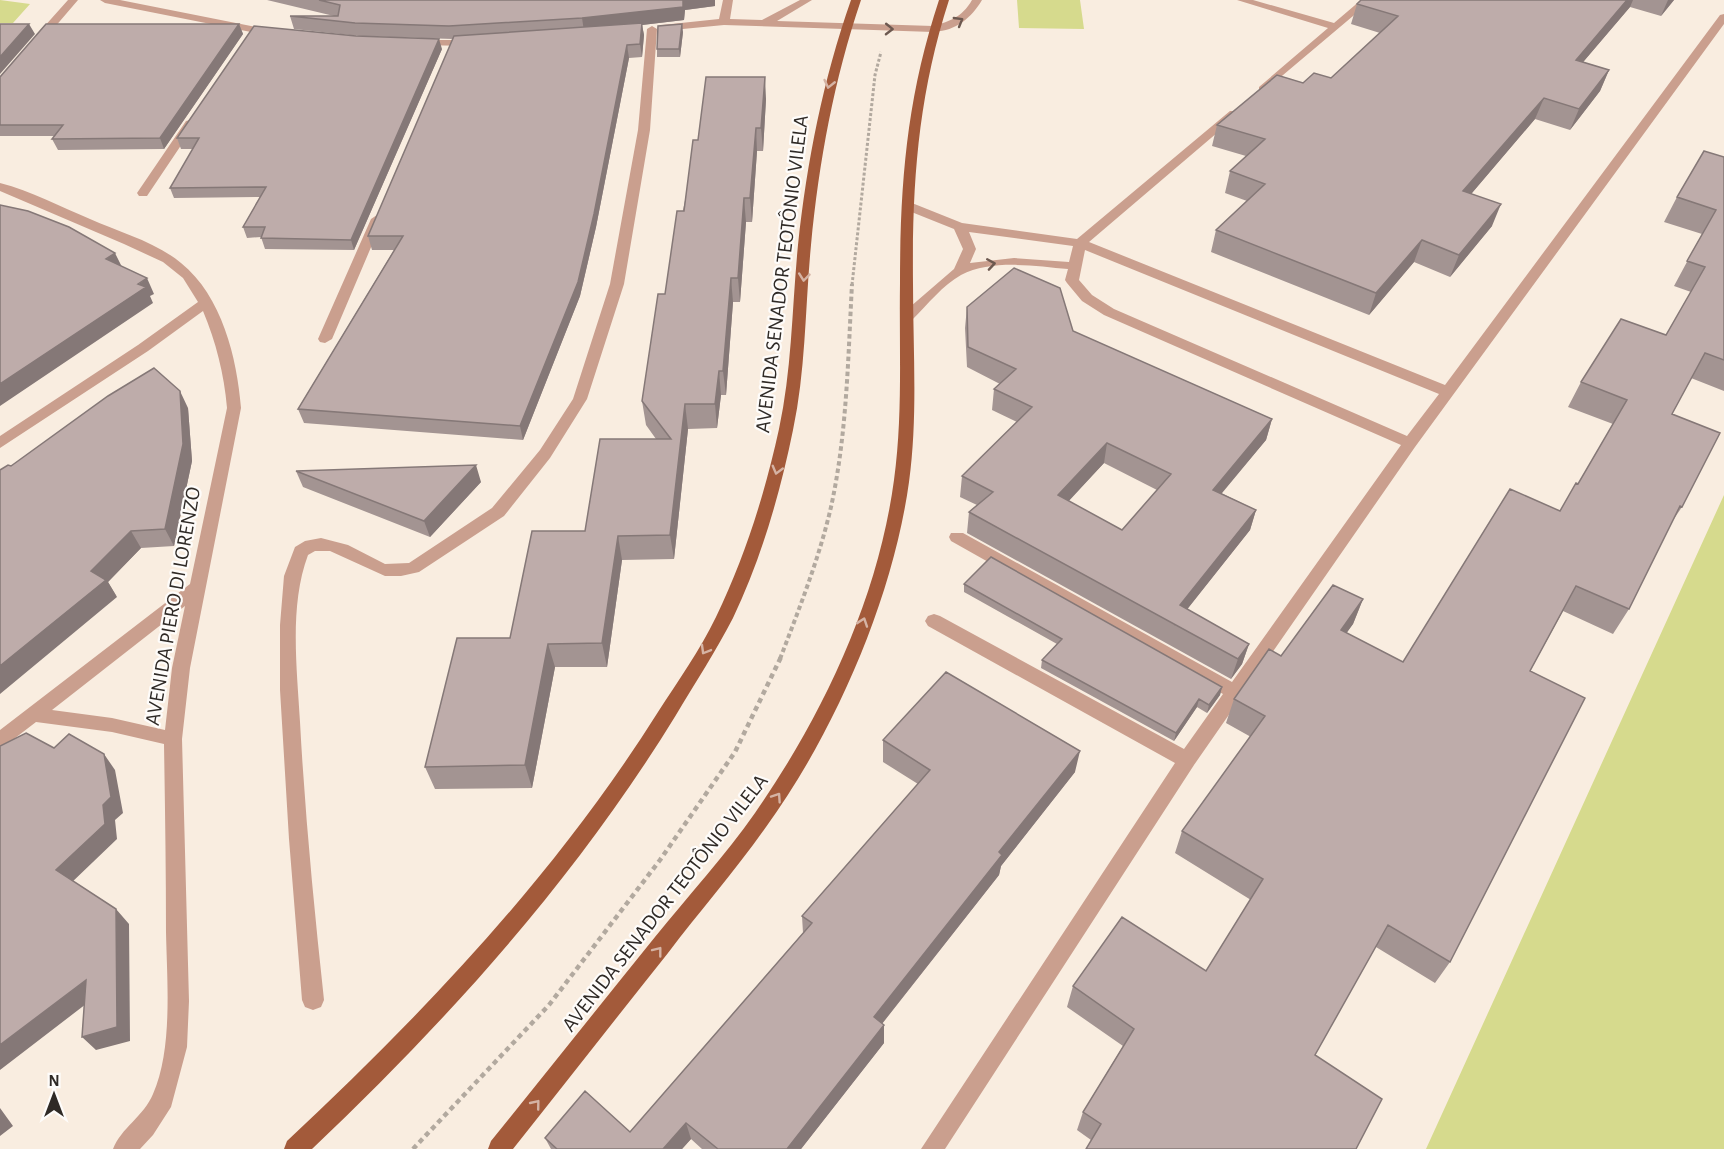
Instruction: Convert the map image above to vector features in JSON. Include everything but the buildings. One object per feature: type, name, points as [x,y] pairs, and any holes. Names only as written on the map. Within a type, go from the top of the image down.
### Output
[{"type":"main road","name":"AVENIDA SENADOR TEOTÔNIO VILELA","points":[[295,1149],[339,1108],[469,976],[562,864],[623,781],[666,717],[730,607],[768,505],[786,436],[792,399],[815,166],[828,89],[844,28],[856,0]]},
{"type":"main road","name":"AVENIDA SENADOR TEOTÔNIO VILELA","points":[[499,1149],[760,821],[788,779],[832,697],[852,653],[887,554],[901,492],[907,430],[908,206],[914,121],[933,29],[944,0]]},
{"type":"street","points":[[31,48],[73,0]]},
{"type":"street","points":[[105,0],[124,2],[250,34],[286,34]]},
{"type":"street","points":[[764,22],[783,15],[807,0]]},
{"type":"street","points":[[313,1000],[289,735],[288,642],[292,566],[301,551],[317,545],[338,546],[382,569],[413,568],[498,512],[545,454],[580,399],[617,284],[644,130],[646,30],[724,22],[764,22],[844,28],[933,29],[960,22],[968,16],[976,0]]},
{"type":"street","points":[[1242,0],[1336,27]]},
{"type":"street","points":[[1367,0],[1080,243],[1072,280],[1077,289],[1087,298],[1109,312],[1410,443]]},
{"type":"street","points":[[724,22],[731,1]]},
{"type":"street","points":[[932,1149],[1186,760],[1410,443],[1724,17]]},
{"type":"street","points":[[411,43],[486,42]]},
{"type":"street","points":[[447,57],[452,44]]},
{"type":"street","points":[[142,193],[196,114]]},
{"type":"street","name":"AVENIDA PIERO DI LORENZO","points":[[0,187],[138,245],[176,265],[195,285],[205,303],[230,367],[234,408],[181,668],[173,739],[177,1047],[163,1099],[145,1127],[124,1149]]},
{"type":"street","points":[[0,199],[14,192]]},
{"type":"street","points":[[908,206],[959,226],[988,232],[1080,243],[1448,392]]},
{"type":"street","points":[[325,339],[381,208]]},
{"type":"street","points":[[908,316],[957,272],[970,254],[970,245],[959,226]]},
{"type":"street","points":[[957,272],[981,266],[1015,262],[1074,266]]},
{"type":"street","points":[[0,443],[143,348],[205,303]]},
{"type":"street","points":[[957,537],[1235,692]]},
{"type":"street","points":[[0,740],[198,587]]},
{"type":"street","points":[[934,621],[1186,760]]},
{"type":"street","points":[[31,714],[112,725],[173,739]]},
{"type":"green space","points":[[0,0],[30,4],[13,23],[0,23]]},
{"type":"green space","points":[[1017,0],[1080,0],[1084,29],[1019,28]]},
{"type":"green space","points":[[1724,495],[1724,1149],[1426,1149]]}]
